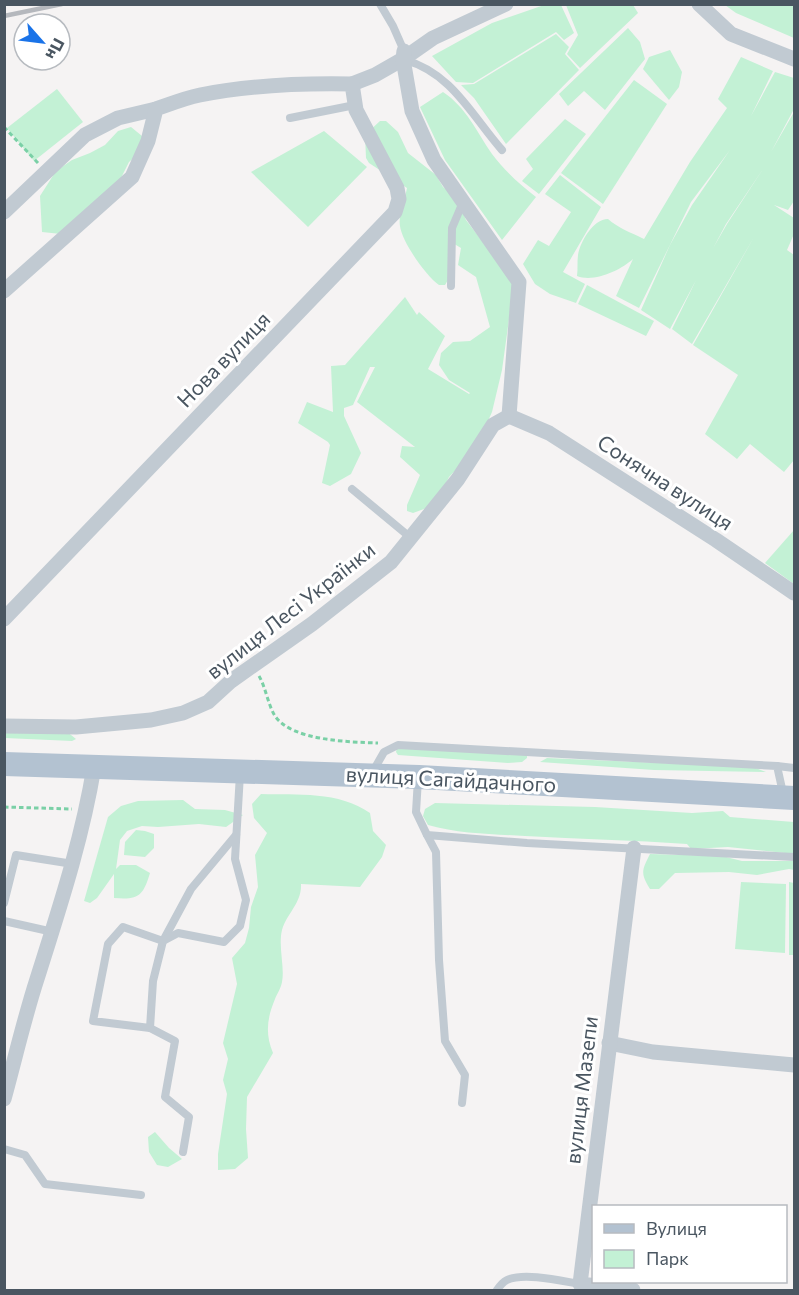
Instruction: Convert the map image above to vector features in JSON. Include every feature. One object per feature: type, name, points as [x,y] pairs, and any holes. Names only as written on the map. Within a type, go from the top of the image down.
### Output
[{"type":"main road","name":"вулиця Сагайдачного","points":[[4,764],[418,777],[789,798]]},
{"type":"street","points":[[4,212],[85,135],[118,118],[198,96],[255,86],[298,83],[352,84],[375,75],[433,38],[506,4]]},
{"type":"street","points":[[699,4],[731,33],[795,59]]},
{"type":"street","points":[[404,55],[412,111],[434,160],[519,282],[509,416]]},
{"type":"street","name":"Нова вулиця","points":[[4,619],[395,212],[399,199],[397,188],[356,108],[352,84]]},
{"type":"street","points":[[4,291],[132,177],[148,141],[156,109]]},
{"type":"street","name":"вулиця Лесі Українки","points":[[4,726],[76,727],[152,720],[183,713],[208,702],[231,681],[312,624],[391,562],[458,479],[493,425],[509,416]]},
{"type":"street","name":"Сонячна вулиця","points":[[509,416],[549,434],[795,593]]},
{"type":"street","points":[[4,1099],[36,981],[53,932],[100,767]]},
{"type":"street","name":"вулиця Мазепи","points":[[580,1284],[634,848]]},
{"type":"street","points":[[609,1043],[653,1052],[795,1065]]},
{"type":"street","points":[[580,1284],[633,1290]]},
{"type":"lane","points":[[380,4],[393,26],[404,55],[420,64],[461,96],[502,150]]},
{"type":"lane","points":[[290,118],[356,108]]},
{"type":"lane","points":[[451,286],[452,228],[463,202]]},
{"type":"lane","points":[[352,489],[411,538]]},
{"type":"lane","points":[[371,775],[384,752],[398,745],[795,768]]},
{"type":"lane","points":[[777,766],[789,798]]},
{"type":"lane","points":[[183,1152],[189,1117],[165,1097],[175,1041],[150,1028],[93,1021],[108,944],[123,927],[163,941],[178,933],[224,942],[240,926],[246,900],[235,859],[240,772]]},
{"type":"lane","points":[[418,777],[416,812],[436,852],[439,960],[445,1041],[465,1075],[462,1103]]},
{"type":"lane","points":[[150,1028],[153,981],[163,941],[191,889],[236,835]]},
{"type":"lane","points":[[427,835],[795,857]]},
{"type":"lane","points":[[4,903],[16,855],[73,864]]},
{"type":"lane","points":[[4,921],[53,932]]},
{"type":"lane","points":[[4,1149],[25,1155],[45,1184],[141,1195]]},
{"type":"lane","points":[[496,1290],[507,1280],[516,1278],[536,1278],[580,1284]]},
{"type":"path","points":[[4,127],[45,171]]},
{"type":"path","points":[[253,666],[263,683],[274,715],[285,726],[310,736],[398,745]]},
{"type":"path","points":[[4,807],[87,810]]},
{"type":"green space","points":[[547,4],[561,5],[574,33],[564,40],[556,32],[473,83],[456,82],[432,56],[492,23]]},
{"type":"green space","points":[[566,5],[633,5],[638,13],[580,68],[567,54],[578,35]]},
{"type":"green space","points":[[725,5],[794,5],[794,38],[736,13]]},
{"type":"green space","points":[[628,28],[640,42],[645,59],[605,110],[584,91],[568,106],[559,94]]},
{"type":"green space","points":[[556,34],[569,47],[565,54],[579,70],[506,144],[474,98],[461,85],[474,84]]},
{"type":"green space","points":[[670,50],[682,72],[679,87],[669,100],[643,69],[649,57]]},
{"type":"green space","points":[[741,57],[773,71],[751,116],[775,72],[794,78],[794,109],[771,152],[794,112],[794,201],[788,210],[774,205],[794,218],[794,234],[787,250],[794,255],[794,460],[784,472],[750,444],[737,459],[705,434],[738,375],[693,345],[754,237],[692,344],[672,329],[696,280],[670,329],[641,310],[670,245],[692,205],[730,150],[691,202],[639,308],[616,296],[633,259],[607,274],[584,278],[577,276],[578,255],[588,232],[602,220],[608,219],[644,239],[690,162],[727,108],[718,99]],"holes":[[[763,169],[727,224],[713,248],[726,224]]]},
{"type":"green space","points":[[634,80],[667,104],[603,204],[561,173]]},
{"type":"green space","points":[[57,89],[83,122],[34,161],[7,128]]},
{"type":"green space","points":[[443,92],[465,112],[502,166],[536,197],[502,240],[445,160],[420,107]]},
{"type":"green space","points":[[565,119],[586,134],[539,194],[522,181],[533,169],[526,159]]},
{"type":"green space","points":[[380,121],[386,121],[398,132],[408,153],[436,175],[443,187],[463,202],[463,213],[466,220],[514,283],[502,370],[492,412],[475,450],[449,477],[435,505],[413,513],[407,511],[407,505],[420,475],[400,457],[402,446],[415,447],[357,402],[375,367],[370,367],[353,405],[344,408],[344,416],[361,453],[351,474],[330,486],[322,483],[330,445],[298,423],[307,402],[333,412],[331,366],[345,365],[405,297],[417,315],[419,312],[445,336],[428,369],[469,394],[449,380],[439,365],[441,353],[453,342],[470,341],[490,327],[476,277],[458,265],[461,248],[451,242],[448,280],[445,285],[439,285],[421,267],[405,241],[400,222],[407,188],[369,163],[366,158],[365,135]]},
{"type":"green space","points":[[131,127],[142,136],[140,152],[129,162],[116,188],[61,234],[42,232],[40,196],[56,171],[72,160],[105,145],[118,131]]},
{"type":"green space","points":[[324,131],[367,167],[308,227],[251,172]]},
{"type":"green space","points":[[560,175],[601,207],[563,272],[585,284],[576,303],[550,294],[535,284],[523,264],[538,240],[549,246],[571,212],[545,194]]},
{"type":"green space","points":[[587,285],[654,321],[646,336],[578,304]]},
{"type":"green space","points":[[794,530],[794,584],[765,563]]},
{"type":"green space","points":[[4,730],[66,731],[76,739],[72,741],[5,738]]},
{"type":"green space","points":[[397,748],[527,755],[527,758],[522,762],[508,763],[398,755]]},
{"type":"green space","points":[[547,758],[753,767],[766,772],[654,770],[540,762]]},
{"type":"green space","points":[[261,794],[317,796],[358,806],[370,813],[373,831],[386,845],[382,857],[360,887],[301,884],[297,902],[282,930],[282,982],[272,1006],[268,1026],[273,1053],[247,1097],[248,1158],[235,1169],[218,1170],[218,1154],[227,1094],[223,1080],[228,1059],[223,1043],[237,984],[232,958],[245,943],[251,907],[258,887],[255,855],[267,833],[254,818],[252,804]]},
{"type":"green space","points":[[183,800],[195,809],[225,810],[243,815],[226,827],[199,824],[142,826],[127,831],[120,840],[116,869],[120,865],[136,865],[150,873],[142,892],[135,897],[114,898],[114,874],[97,898],[90,903],[84,901],[108,817],[121,806],[138,801]]},
{"type":"green space","points":[[435,803],[595,807],[692,813],[723,811],[730,817],[794,822],[794,854],[728,847],[691,849],[687,844],[646,841],[488,834],[452,830],[428,825],[423,816],[425,809]]},
{"type":"green space","points":[[136,830],[154,834],[154,848],[145,857],[124,855],[125,842]]},
{"type":"green space","points":[[650,854],[722,856],[742,861],[794,861],[794,870],[757,875],[729,872],[675,873],[659,889],[650,889],[643,872]]},
{"type":"green space","points":[[741,882],[786,884],[785,953],[735,949]]},
{"type":"green space","points":[[789,882],[794,883],[794,955],[789,955]]},
{"type":"green space","points":[[155,1132],[182,1159],[168,1167],[157,1165],[149,1152],[148,1137]]},
{"type":"railway","points":[[4,16],[62,4]]}]
